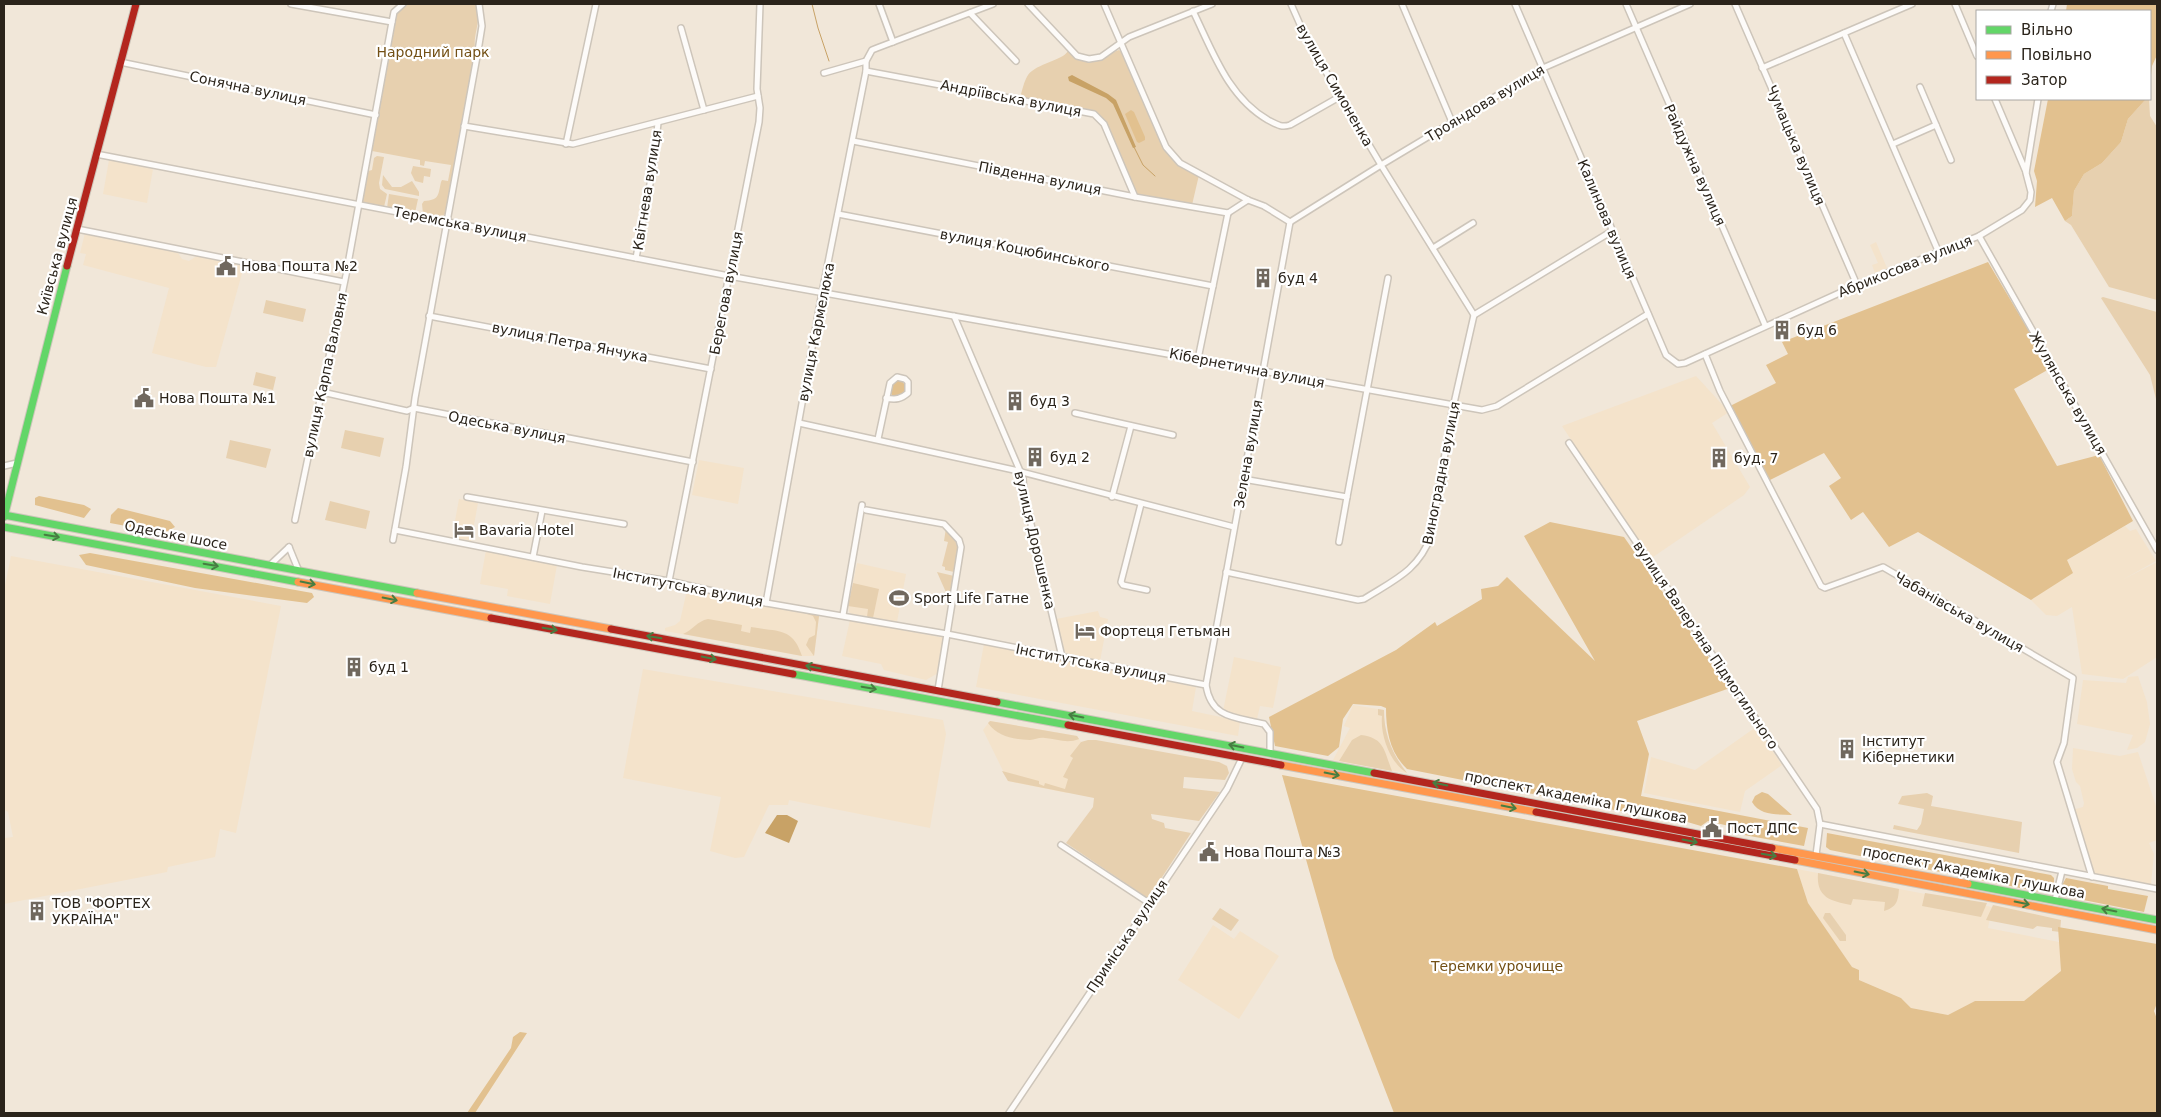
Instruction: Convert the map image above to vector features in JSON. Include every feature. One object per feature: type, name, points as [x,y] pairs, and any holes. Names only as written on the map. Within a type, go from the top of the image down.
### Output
[{"type":"main road","name":"Київська вулиця","points":[[4,515],[136,4]]},
{"type":"main road","name":"Одеське шосе","points":[[4,515],[938,690]]},
{"type":"main road","name":"Одеське шосе","points":[[4,527],[1242,758]]},
{"type":"main road","name":"проспект Академіка Глушкова","points":[[938,690],[2157,920]]},
{"type":"main road","name":"проспект Академіка Глушкова","points":[[1242,758],[1793,860],[2157,930]]},
{"type":"street","points":[[291,4],[392,22],[394,12],[403,4]]},
{"type":"street","points":[[393,540],[429,316],[482,26],[479,4]]},
{"type":"street","points":[[566,144],[596,4]]},
{"type":"street","name":"Берегова вулиця","points":[[670,581],[759,122],[760,4]]},
{"type":"street","points":[[879,4],[893,42]]},
{"type":"street","points":[[824,73],[866,61],[872,50],[993,4]]},
{"type":"street","points":[[1028,4],[1077,56],[1089,59],[1101,57],[1129,37],[1212,4]]},
{"type":"street","points":[[1104,4],[1166,147],[1172,156],[1290,222]]},
{"type":"street","name":"вулиця Симоненка","points":[[1291,4],[1306,38],[1381,164]]},
{"type":"street","points":[[1402,4],[1452,122]]},
{"type":"street","name":"Калинова вулиця","points":[[1514,4],[1666,355],[1678,364]]},
{"type":"street","name":"Райдужна вулиця","points":[[1626,4],[1765,325]]},
{"type":"street","name":"Трояндова вулиця","points":[[1290,222],[1381,164],[1543,68],[1690,4]]},
{"type":"street","name":"Чумацька вулиця","points":[[1735,4],[1857,286]]},
{"type":"street","points":[[1762,68],[1912,4]]},
{"type":"street","points":[[1955,4],[1976,54]]},
{"type":"street","points":[[1193,12],[1234,91],[1248,106],[1275,124],[1282,126],[1290,125],[1340,96]]},
{"type":"street","points":[[970,13],[1016,61]]},
{"type":"street","name":"вулиця Карпа Валовня","points":[[295,520],[359,205],[392,22]]},
{"type":"street","points":[[681,28],[704,110]]},
{"type":"street","points":[[1844,33],[1939,252]]},
{"type":"street","name":"вулиця Кармелюка","points":[[766,603],[866,71],[866,61]]},
{"type":"street","name":"Сонячна вулиця","points":[[120,62],[376,114]]},
{"type":"street","name":"Андріївська вулиця","points":[[866,71],[1094,114],[1104,124],[1135,197]]},
{"type":"street","points":[[1920,88],[1951,160]]},
{"type":"street","points":[[464,126],[566,144],[578,143],[758,96]]},
{"type":"street","points":[[1995,100],[2026,173]]},
{"type":"street","name":"Абрикосова вулиця","points":[[1678,364],[1705,354],[1765,325],[1978,236],[2009,219],[2028,205],[2031,192],[2026,173],[2038,100]]},
{"type":"street","name":"Квітнева вулиця","points":[[636,258],[653,168],[658,123]]},
{"type":"street","points":[[1892,144],[1936,125]]},
{"type":"street","name":"Південна вулиця","points":[[853,141],[1135,197],[1228,213]]},
{"type":"street","name":"Теремська вулиця","points":[[96,154],[729,276],[823,292]]},
{"type":"street","points":[[1381,164],[1474,315],[1612,231]]},
{"type":"street","points":[[1198,359],[1228,213],[1248,200]]},
{"type":"street","name":"вулиця Коцюбинського","points":[[838,214],[1213,286]]},
{"type":"street","name":"Зелена вулиця","points":[[1206,685],[1290,222]]},
{"type":"street","points":[[1434,248],[1474,223]]},
{"type":"street","points":[[77,229],[344,282]]},
{"type":"street","name":"Жулянська вулиця","points":[[1978,236],[2157,550]]},
{"type":"street","points":[[1339,542],[1388,278]]},
{"type":"street","name":"Кібернетична вулиця","points":[[823,292],[1482,410],[1497,406],[1648,314]]},
{"type":"street","name":"Виноградна вулиця","points":[[1226,572],[1358,600],[1364,599],[1413,567],[1425,552],[1431,536],[1454,405],[1474,315]]},
{"type":"street","name":"вулиця Петра Янчука","points":[[429,316],[711,368]]},
{"type":"street","name":"вулиця Дорошенка","points":[[954,316],[1021,473],[1062,657]]},
{"type":"street","name":"Чабанівська вулиця","points":[[1705,354],[1720,391],[1821,586],[1825,588],[1883,567],[2073,678],[2064,743],[2057,762],[2092,877]]},
{"type":"street","points":[[878,439],[886,398],[890,382],[897,377],[908,382],[908,393],[903,397],[895,400],[886,398]]},
{"type":"street","name":"Одеська вулиця","points":[[322,392],[407,411],[414,408],[693,462]]},
{"type":"street","points":[[1075,413],[1173,435]]},
{"type":"street","points":[[799,423],[878,439],[1021,473],[1234,527]]},
{"type":"street","points":[[1112,497],[1131,426]]},
{"type":"street","name":"вулиця Валерʼяна Підмогильного","points":[[1569,443],[1817,810],[1820,824],[1816,855]]},
{"type":"street","points":[[4,466],[17,463]]},
{"type":"street","points":[[1243,479],[1347,497]]},
{"type":"street","points":[[467,497],[624,524]]},
{"type":"street","points":[[1141,504],[1121,582],[1123,585],[1147,590]]},
{"type":"street","points":[[842,615],[862,505]]},
{"type":"street","points":[[866,510],[944,524],[959,540],[961,547],[938,690]]},
{"type":"street","points":[[533,557],[542,511]]},
{"type":"street","name":"Інститутська вулиця","points":[[395,530],[670,581],[766,603],[947,634],[1206,685]]},
{"type":"street","points":[[270,565],[289,547],[299,571]]},
{"type":"street","points":[[1206,685],[1209,701],[1218,712],[1264,724],[1270,732],[1270,752]]},
{"type":"street","name":"Приміська вулиця","points":[[1009,1113],[1235,776],[1242,758]]},
{"type":"street","name":"проспект Академіка Глушкова","points":[[1820,824],[2157,889]]},
{"type":"street","points":[[1062,845],[1149,903]]},
{"type":"street","points":[[2055,900],[2062,871]]},
{"type":"shaded area","points":[[1072,75],[1116,100],[1136,147],[1133,148],[1113,104],[1106,98],[1069,81],[1068,77]]},
{"type":"shaded area","points":[[109,160],[153,169],[147,203],[103,194]]},
{"type":"shaded area","points":[[85,233],[178,253],[182,259],[189,261],[197,256],[244,266],[216,367],[206,367],[152,353],[169,288],[83,265],[86,254],[80,253]]},
{"type":"shaded area","points":[[1876,242],[1887,268],[1875,273],[1872,265],[1878,263],[1870,245]]},
{"type":"shaded area","points":[[1696,376],[1729,412],[1712,423],[1750,487],[1744,495],[1650,559],[1562,426]]},
{"type":"shaded area","points":[[699,460],[744,468],[738,504],[692,495]]},
{"type":"shaded area","points":[[459,499],[478,503],[471,541],[452,537]]},
{"type":"shaded area","points":[[2125,526],[2130,531],[2136,529],[2156,561],[2122,580],[2157,562],[2157,657],[2123,679],[2082,674],[2072,607],[2057,616],[2046,615],[2031,600],[2053,585],[2067,560]]},
{"type":"shaded area","points":[[486,550],[557,565],[550,604],[507,596],[508,589],[480,584]]},
{"type":"shaded area","points":[[11,556],[281,606],[236,833],[220,829],[215,857],[168,867],[167,872],[4,904],[4,838],[13,837],[4,800],[4,590]]},
{"type":"shaded area","points":[[857,563],[906,574],[897,622],[849,612],[848,606]]},
{"type":"shaded area","points":[[687,590],[819,616],[814,656],[802,656],[665,631],[665,628],[675,625],[680,621]]},
{"type":"shaded area","points":[[1098,611],[1100,617],[1108,619],[1100,661],[1072,656],[1065,652],[1056,619]]},
{"type":"shaded area","points":[[850,620],[945,638],[938,673],[926,680],[884,670],[881,664],[842,656]]},
{"type":"shaded area","points":[[984,644],[1196,687],[1192,711],[1240,721],[1238,736],[976,687]]},
{"type":"shaded area","points":[[1234,657],[1281,667],[1273,708],[1260,706],[1257,719],[1223,711]]},
{"type":"shaded area","points":[[643,669],[943,720],[946,734],[930,828],[789,800],[788,805],[769,805],[744,857],[735,858],[710,851],[721,797],[623,778]]},
{"type":"shaded area","points":[[2138,676],[2147,702],[2150,724],[2145,742],[2137,748],[2127,750],[2133,735],[2077,724],[2083,680],[2126,683],[2128,677]]},
{"type":"shaded area","points":[[1353,705],[1384,710],[1384,723],[1392,751],[1407,773],[1333,760],[1350,728],[1344,726]]},
{"type":"shaded area","points":[[990,721],[1077,736],[1081,742],[1077,749],[1067,793],[1008,781],[983,730]]},
{"type":"shaded area","points":[[1756,727],[1782,765],[1745,791],[1740,812],[1644,793],[1651,757],[1695,770]]},
{"type":"shaded area","points":[[2073,748],[2120,756],[2138,752],[2157,809],[2157,840],[2149,843],[2154,854],[2151,884],[2093,873],[2072,810],[2083,807],[2084,803],[2080,786],[2076,782],[2072,769]]},
{"type":"shaded area","points":[[777,815],[787,815],[798,821],[789,843],[765,833]]},
{"type":"shaded area","points":[[1797,869],[1992,907],[1988,928],[2059,942],[2062,971],[2024,1001],[1975,1001],[1948,1015],[1911,1008],[1901,998],[1859,980],[1859,970],[1852,967],[1808,903]]},
{"type":"shaded area","points":[[1213,925],[1234,939],[1240,931],[1279,956],[1239,1019],[1178,980]]},
{"type":"green space","name":"Народний парк","points":[[407,4],[476,4],[478,10],[475,40],[476,51],[445,214],[442,217],[423,214],[422,204],[424,201],[433,200],[437,196],[442,180],[448,181],[451,165],[425,161],[424,166],[420,165],[420,160],[372,151],[397,14]]},
{"type":"green space","points":[[2067,4],[2157,4],[2157,55],[2152,66],[2151,75],[2151,10],[2066,10]]},
{"type":"green space","points":[[1119,50],[1124,54],[1164,148],[1179,165],[1199,175],[1192,205],[1138,195],[1101,116],[1095,112],[1020,98],[1025,80],[1032,71],[1068,51],[1081,60],[1087,61],[1098,59]]},
{"type":"green space","points":[[2048,100],[2145,100],[2128,119],[2121,142],[2102,163],[2084,174],[2074,191],[2072,216],[2065,221],[2052,198],[2035,207],[2037,181],[2034,171]]},
{"type":"green space","points":[[2145,100],[2149,100],[2150,116],[2157,127],[2157,300],[2109,287],[2071,225],[2065,221],[2072,216],[2074,191],[2084,174],[2102,163],[2121,142],[2128,119]]},
{"type":"green space","points":[[1131,110],[1134,112],[1145,137],[1145,140],[1139,143],[1125,114]]},
{"type":"green space","points":[[377,156],[384,157],[379,183],[380,189],[387,194],[384,207],[364,204],[362,201],[368,171],[372,170],[374,158]]},
{"type":"green space","points":[[413,166],[431,169],[430,177],[424,176],[423,183],[415,181],[411,173]]},
{"type":"green space","points":[[383,175],[392,187],[401,187],[412,181],[419,192],[419,196],[385,189],[382,185]]},
{"type":"green space","points":[[389,194],[418,199],[415,213],[387,208]]},
{"type":"green space","points":[[1988,262],[2051,368],[2014,389],[2057,466],[2099,455],[2133,521],[2067,560],[2073,573],[2031,600],[1918,532],[1889,547],[1863,512],[1851,520],[1829,486],[1841,478],[1824,453],[1766,482],[1728,407],[1776,383],[1766,365],[1788,354],[1782,342]]},
{"type":"green space","points":[[2101,298],[2157,312],[2157,403],[2150,375]]},
{"type":"green space","points":[[266,300],[306,309],[303,322],[263,313]]},
{"type":"green space","points":[[256,372],[276,377],[273,390],[253,385]]},
{"type":"green space","points":[[897,381],[902,381],[905,385],[905,392],[894,397],[891,394],[893,384]]},
{"type":"green space","points":[[345,430],[384,438],[380,457],[341,448]]},
{"type":"green space","points":[[230,440],[271,449],[266,468],[226,458]]},
{"type":"green space","points":[[39,496],[84,505],[91,509],[84,518],[35,505],[35,498]]},
{"type":"green space","points":[[330,501],[370,511],[366,529],[325,520]]},
{"type":"green space","points":[[118,508],[170,521],[175,527],[164,533],[110,523],[111,515]]},
{"type":"green space","points":[[1550,522],[1624,537],[1730,688],[1637,721],[1649,754],[1641,796],[1808,828],[1804,846],[1733,833],[1729,826],[1708,821],[1701,826],[1650,811],[1619,811],[1407,769],[1393,749],[1388,733],[1386,708],[1381,706],[1353,704],[1343,719],[1339,747],[1328,756],[1275,746],[1269,717],[1396,650],[1435,622],[1437,626],[1482,599],[1481,589],[1498,586],[1507,577],[1595,661],[1524,536]]},
{"type":"green space","points":[[946,528],[955,540],[958,548],[954,572],[945,570],[945,567],[942,566],[948,542],[944,541]]},
{"type":"green space","points":[[90,553],[312,593],[314,597],[307,603],[195,588],[86,565],[79,555]]},
{"type":"green space","points":[[937,572],[954,576],[950,597],[948,597]]},
{"type":"green space","points":[[853,583],[879,589],[873,618],[867,617],[868,609],[848,606]]},
{"type":"green space","points":[[801,612],[819,616],[814,656],[806,645],[809,638],[815,635],[816,622],[813,616]]},
{"type":"green space","points":[[708,619],[742,625],[741,631],[750,633],[751,627],[783,632],[794,640],[802,656],[683,634]]},
{"type":"green space","points":[[1378,709],[1384,710],[1387,735],[1397,759],[1407,773],[1396,763],[1387,748],[1382,716],[1378,715]]},
{"type":"green space","points":[[990,721],[1077,736],[1079,739],[1066,741],[1043,738],[1030,740],[1012,738],[992,728],[988,723]]},
{"type":"green space","points":[[1361,735],[1379,742],[1392,771],[1339,761],[1352,740]]},
{"type":"green space","points":[[1088,740],[1219,762],[1227,766],[1229,773],[1225,780],[1184,777],[1183,788],[1220,792],[1199,821],[1151,814],[1152,819],[1164,823],[1165,828],[1191,833],[1149,897],[1146,897],[1066,843],[1093,807],[1094,798],[1008,781],[1002,771],[1039,781],[1039,784],[1044,786],[1045,783],[1065,789],[1068,779],[1063,777],[1073,758],[1070,756],[1081,742]]},
{"type":"green space","name":"Теремки урочище","points":[[1282,775],[1797,869],[1808,903],[1852,967],[1859,970],[1859,980],[1901,998],[1911,1008],[1948,1015],[1975,1001],[2024,1001],[2061,971],[2058,927],[2157,944],[2157,1003],[2154,1011],[2157,1019],[2157,1113],[1394,1113],[1334,958]]},
{"type":"green space","points":[[1762,792],[1768,794],[1792,815],[1764,812],[1755,807],[1752,802],[1755,796]]},
{"type":"green space","points":[[1927,793],[1933,796],[1931,806],[2022,822],[2019,853],[1893,829],[1894,825],[1917,830],[1921,824],[1924,809],[1898,804],[1902,796]]},
{"type":"green space","points":[[1827,833],[2051,875],[2054,878],[2054,889],[2050,894],[1830,850],[1826,847]]},
{"type":"green space","points":[[1818,873],[1899,889],[1897,900],[1892,908],[1884,911],[1885,902],[1853,899],[1851,905],[1831,900],[1822,893],[1818,881]]},
{"type":"green space","points":[[2066,878],[2108,886],[2108,889],[2148,896],[2144,912],[2063,896],[2062,885]]},
{"type":"green space","points":[[1925,893],[1987,903],[1981,917],[1922,906]]},
{"type":"green space","points":[[1993,905],[2061,920],[2060,932],[2052,931],[2052,928],[2037,926],[2033,929],[1986,920]]},
{"type":"green space","points":[[1220,908],[1239,920],[1231,931],[1212,919]]},
{"type":"green space","points":[[1825,913],[1830,913],[1846,935],[1846,941],[1840,941],[1823,918]]},
{"type":"green space","points":[[520,1032],[527,1033],[475,1113],[467,1113],[511,1048],[513,1037]]},
{"type":"waterway","points":[[812,4],[829,61]]},
{"type":"waterway","points":[[1134,147],[1143,165],[1155,176]]},
{"type":"traffic: fast","points":[[4,517],[67,266]]},
{"type":"traffic: fast","points":[[4,515],[417,593]]},
{"type":"traffic: fast","points":[[4,527],[298,582]]},
{"type":"traffic: fast","points":[[793,674],[1068,725]]},
{"type":"traffic: fast","points":[[997,702],[1374,773]]},
{"type":"traffic: fast","points":[[1968,884],[2157,920]]},
{"type":"traffic: slow","points":[[298,582],[491,618]]},
{"type":"traffic: slow","points":[[417,593],[611,629]]},
{"type":"traffic: slow","points":[[1281,765],[1536,812]]},
{"type":"traffic: slow","points":[[1772,848],[1968,884]]},
{"type":"traffic: slow","points":[[1795,860],[2157,930]]},
{"type":"traffic: jam","points":[[67,266],[136,4]]},
{"type":"traffic: jam","points":[[491,618],[793,674]]},
{"type":"traffic: jam","points":[[611,629],[997,702]]},
{"type":"traffic: jam","points":[[1068,725],[1281,765]]},
{"type":"traffic: jam","points":[[1374,773],[1772,848]]},
{"type":"traffic: jam","points":[[1536,812],[1795,860]]},
{"type":"place","name":"Нова Пошта №2","points":[[226,266]]},
{"type":"place","name":"буд 4","points":[[1263,278]]},
{"type":"place","name":"буд 6","points":[[1782,330]]},
{"type":"place","name":"Нова Пошта №1","points":[[144,398]]},
{"type":"place","name":"буд 3","points":[[1015,401]]},
{"type":"place","name":"буд 2","points":[[1035,457]]},
{"type":"place","name":"буд. 7","points":[[1719,458]]},
{"type":"place","name":"Bavaria Hotel","points":[[464,530]]},
{"type":"place","name":"Sport Life Гатне","points":[[899,598]]},
{"type":"place","name":"Фортеця Гетьман","points":[[1085,631]]},
{"type":"place","name":"буд 1","points":[[354,667]]},
{"type":"place","name":"Інститут Кібернетики","points":[[1847,749]]},
{"type":"place","name":"Пост ДПС","points":[[1712,828]]},
{"type":"place","name":"Нова Пошта №3","points":[[1209,852]]},
{"type":"place","name":"ТОВ \"ФОРТЕХ УКРАЇНА\"","points":[[37,911]]}]
